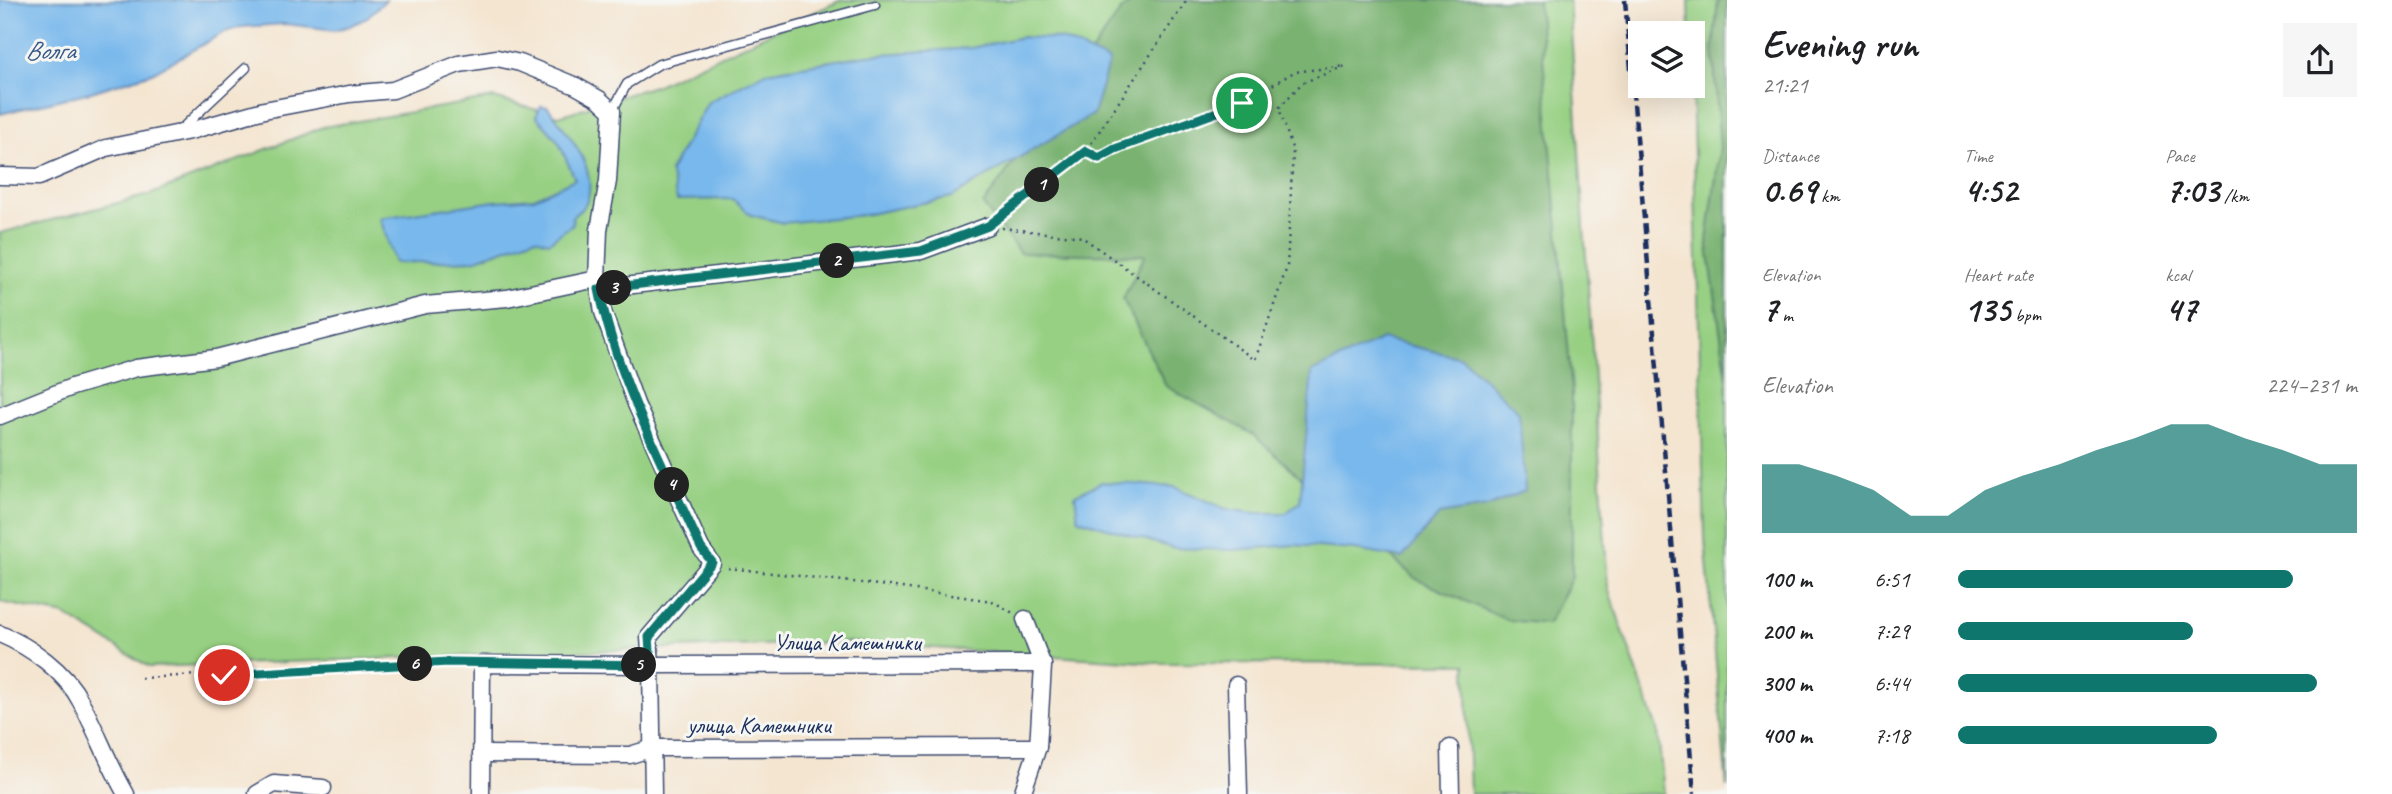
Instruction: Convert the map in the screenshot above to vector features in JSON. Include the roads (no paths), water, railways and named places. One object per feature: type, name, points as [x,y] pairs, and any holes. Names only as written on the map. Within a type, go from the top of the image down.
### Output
[{"type":"street","points":[[0,176],[39,177],[106,148],[174,135],[264,110],[349,94],[393,90],[459,64],[497,58],[520,63],[576,86],[599,99],[612,111],[608,181],[599,230],[598,284],[603,312],[636,404],[701,548],[712,562],[649,637],[653,794]]},
{"type":"street","points":[[0,416],[72,387],[136,368],[216,358],[425,305],[507,298],[598,284],[921,251],[988,226]]},
{"type":"street","points":[[1022,794],[1038,747],[1042,664],[1026,619]]},
{"type":"street","points":[[0,634],[16,640],[59,671],[80,700],[126,794]]},
{"type":"street","name":"Улица Камешники","points":[[481,754],[482,664],[1042,664]]},
{"type":"street","points":[[1236,685],[1239,794]]},
{"type":"street","name":"улица Камешники","points":[[481,754],[630,755],[653,748],[1038,747]]},
{"type":"street","points":[[1450,748],[1451,794]]},
{"type":"street","points":[[481,754],[481,794]]},
{"type":"street","points":[[257,794],[274,784],[323,788]]},
{"type":"lane","points":[[612,111],[627,84],[659,64],[875,5]]},
{"type":"lane","points":[[174,135],[246,68]]},
{"type":"water","name":"Волга","points":[[0,0],[386,0],[365,19],[335,30],[285,24],[241,27],[225,32],[152,73],[91,92],[0,114]]},
{"type":"water","points":[[1022,37],[1061,39],[1109,61],[1093,114],[952,197],[864,215],[783,223],[751,215],[732,199],[677,200],[670,171],[708,102],[766,72],[867,55],[971,48]]},
{"type":"water","points":[[541,106],[548,107],[571,139],[589,175],[587,201],[572,217],[573,224],[549,242],[535,238],[474,260],[395,263],[380,218],[534,198],[575,179],[558,141],[536,116]]},
{"type":"water","points":[[1382,339],[1462,358],[1519,412],[1525,491],[1487,507],[1439,515],[1402,558],[1355,550],[1295,545],[1234,550],[1172,548],[1078,519],[1075,495],[1102,482],[1175,487],[1226,509],[1286,513],[1300,502],[1312,372]]},
{"type":"railway","points":[[1625,0],[1694,794]]}]
